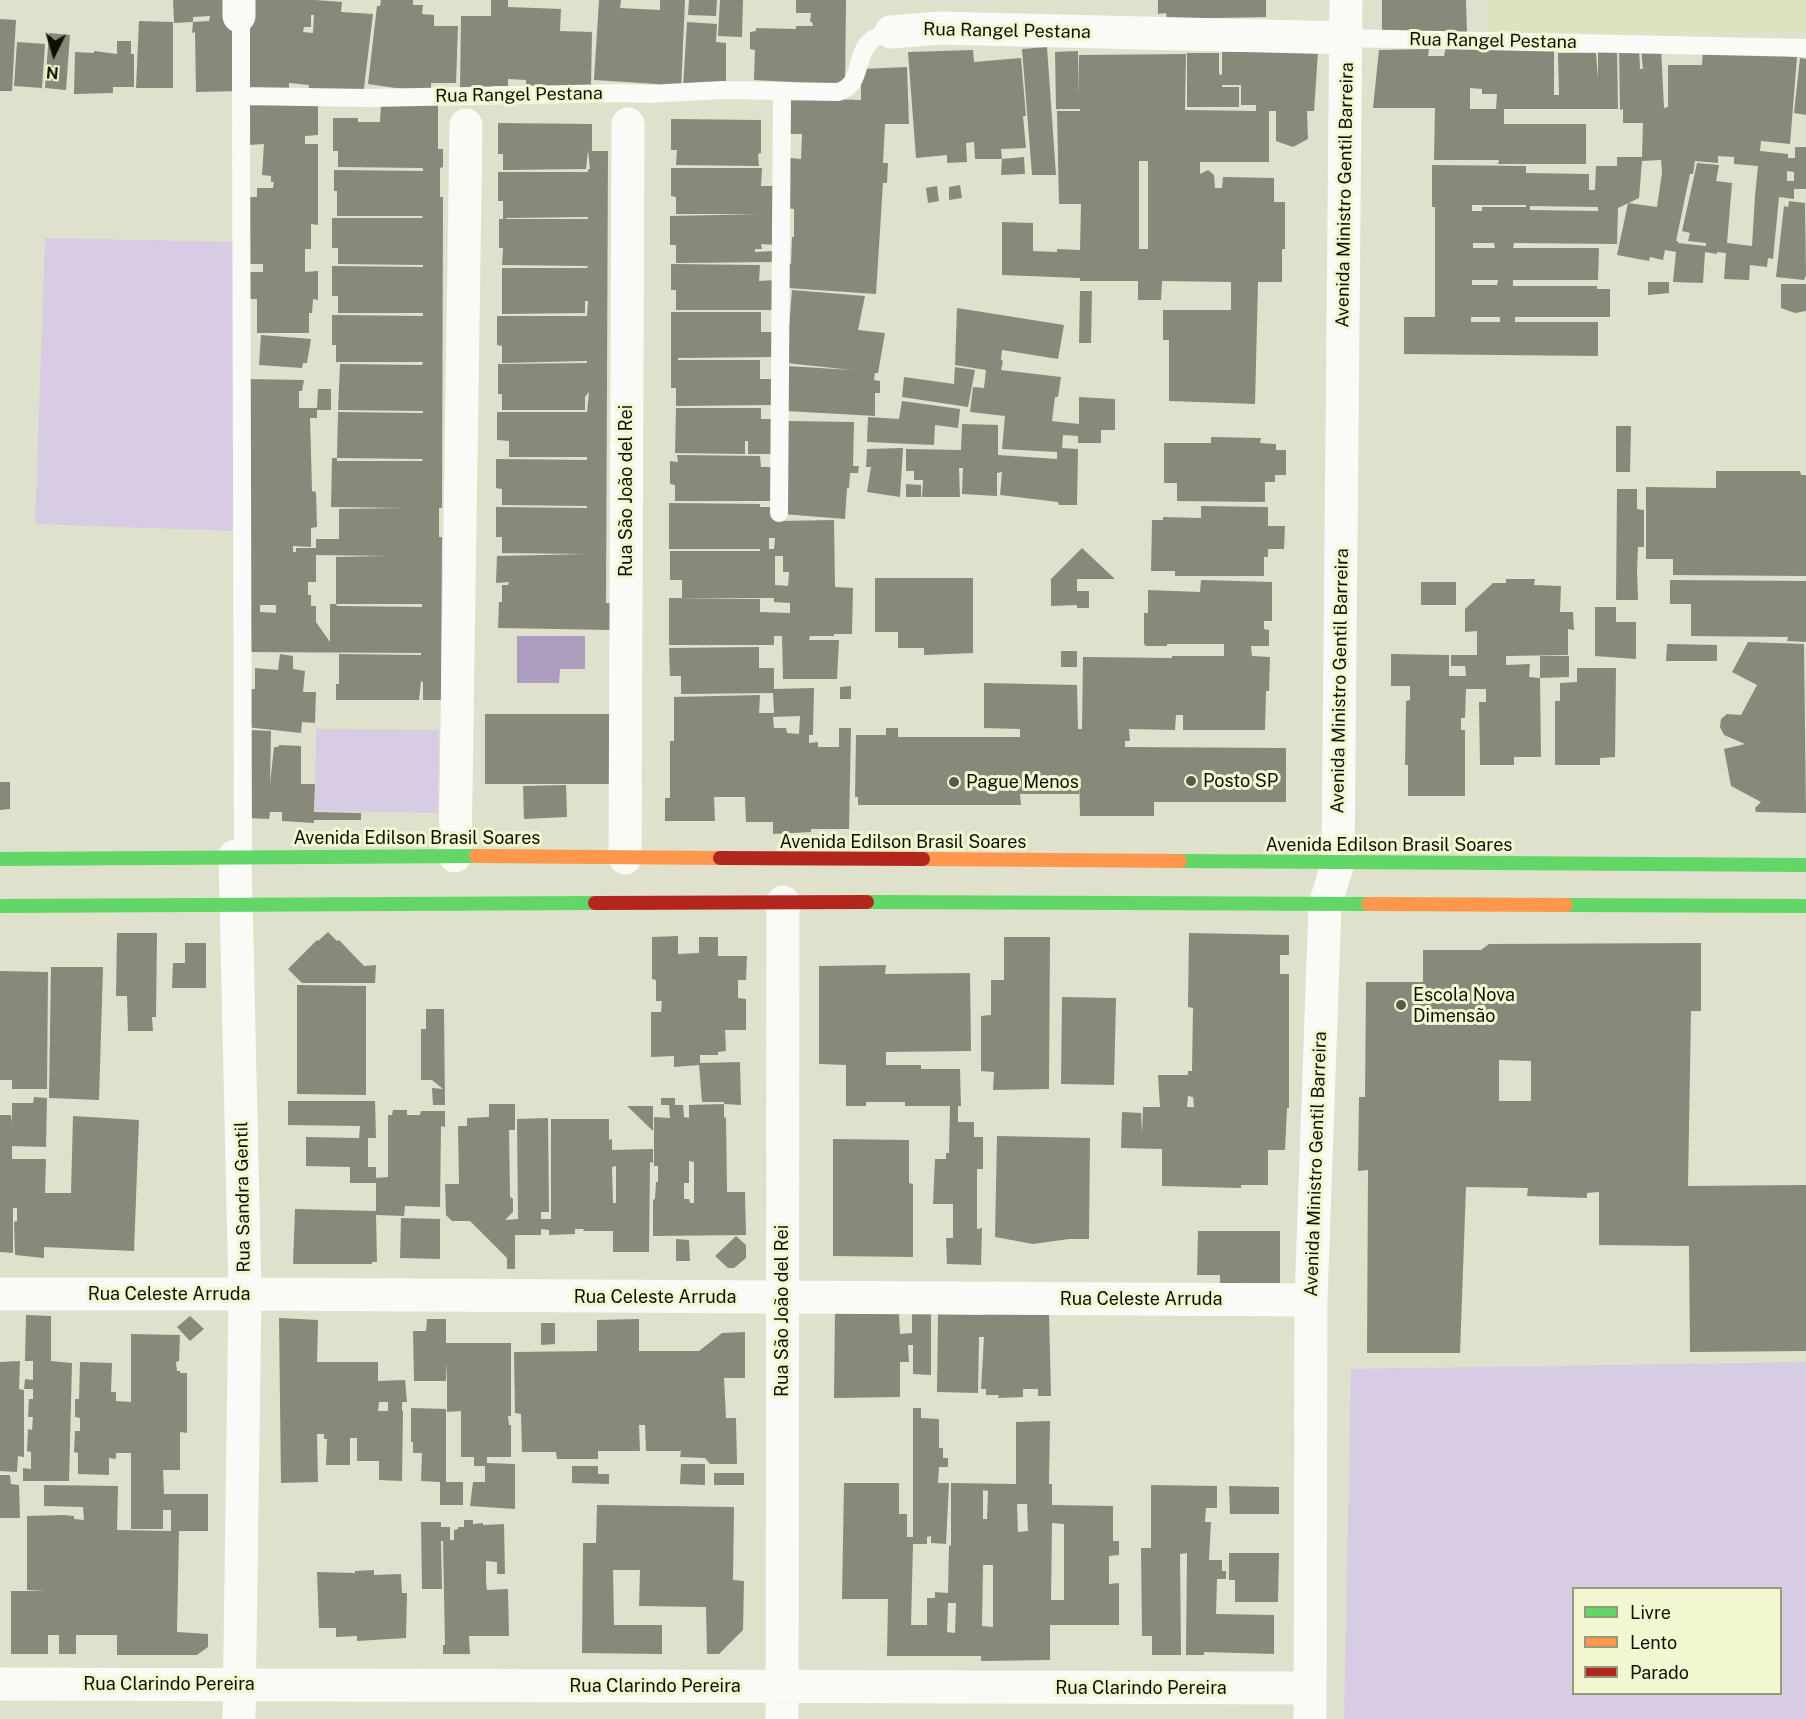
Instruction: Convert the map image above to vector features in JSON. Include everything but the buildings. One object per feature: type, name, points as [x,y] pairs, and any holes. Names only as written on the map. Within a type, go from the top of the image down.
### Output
[{"type":"main road","name":"Avenida Edilson Brasil Soares","points":[[0,859],[454,856],[1806,865]]},
{"type":"main road","points":[[0,906],[783,902],[1806,906]]},
{"type":"street","name":"Avenida Ministro Gentil Barreira","points":[[1310,1704],[1311,1300],[1325,905],[1338,862],[1346,0]]},
{"type":"street","name":"Rua Rangel Pestana","points":[[891,32],[939,28],[1346,38]]},
{"type":"street","name":"Rua São João del Rei","points":[[625,858],[628,124]]},
{"type":"street","points":[[454,856],[466,125]]},
{"type":"street","name":"Rua Sandra Gentil","points":[[239,856],[235,906],[245,1294],[239,1719]]},
{"type":"street","name":"Rua São João del Rei","points":[[782,1719],[783,902]]},
{"type":"street","name":"Rua Celeste Arruda","points":[[0,1294],[1311,1300]]},
{"type":"street","name":"Rua Clarindo Pereira","points":[[0,1684],[783,1687],[1310,1704]]},
{"type":"lane","points":[[239,8],[242,96],[239,856]]},
{"type":"lane","name":"Rua Rangel Pestana","points":[[242,96],[368,98],[650,94],[722,90],[838,92],[846,90],[855,77],[865,47],[874,39],[891,32]]},
{"type":"lane","name":"Rua Rangel Pestana","points":[[1346,38],[1806,48]]},
{"type":"lane","points":[[779,513],[782,92]]},
{"type":"shaded area","points":[[1489,0],[1806,0],[1806,31],[1488,32]]},
{"type":"shaded area","points":[[45,238],[234,242],[234,531],[35,524]]},
{"type":"shaded area","points":[[517,636],[585,636],[585,669],[560,669],[559,683],[517,683]]},
{"type":"shaded area","points":[[316,729],[439,730],[438,813],[315,811]]},
{"type":"shaded area","points":[[1806,1362],[1806,1719],[1344,1719],[1351,1369]]},
{"type":"traffic: fast","points":[[0,859],[476,856]]},
{"type":"traffic: fast","points":[[1180,861],[1806,865]]},
{"type":"traffic: fast","points":[[867,902],[1368,904]]},
{"type":"traffic: fast","points":[[0,906],[595,903]]},
{"type":"traffic: fast","points":[[1566,905],[1806,906]]},
{"type":"traffic: slow","points":[[476,856],[720,858]]},
{"type":"traffic: slow","points":[[923,859],[1180,861]]},
{"type":"traffic: slow","points":[[1368,904],[1566,905]]},
{"type":"traffic: jam","points":[[720,858],[923,859]]},
{"type":"traffic: jam","points":[[595,903],[867,902]]},
{"type":"place","name":"Posto SP","points":[[1191,781]]},
{"type":"place","name":"Pague Menos","points":[[954,782]]},
{"type":"place","name":"Escola Nova Dimensão","points":[[1401,1005]]}]
